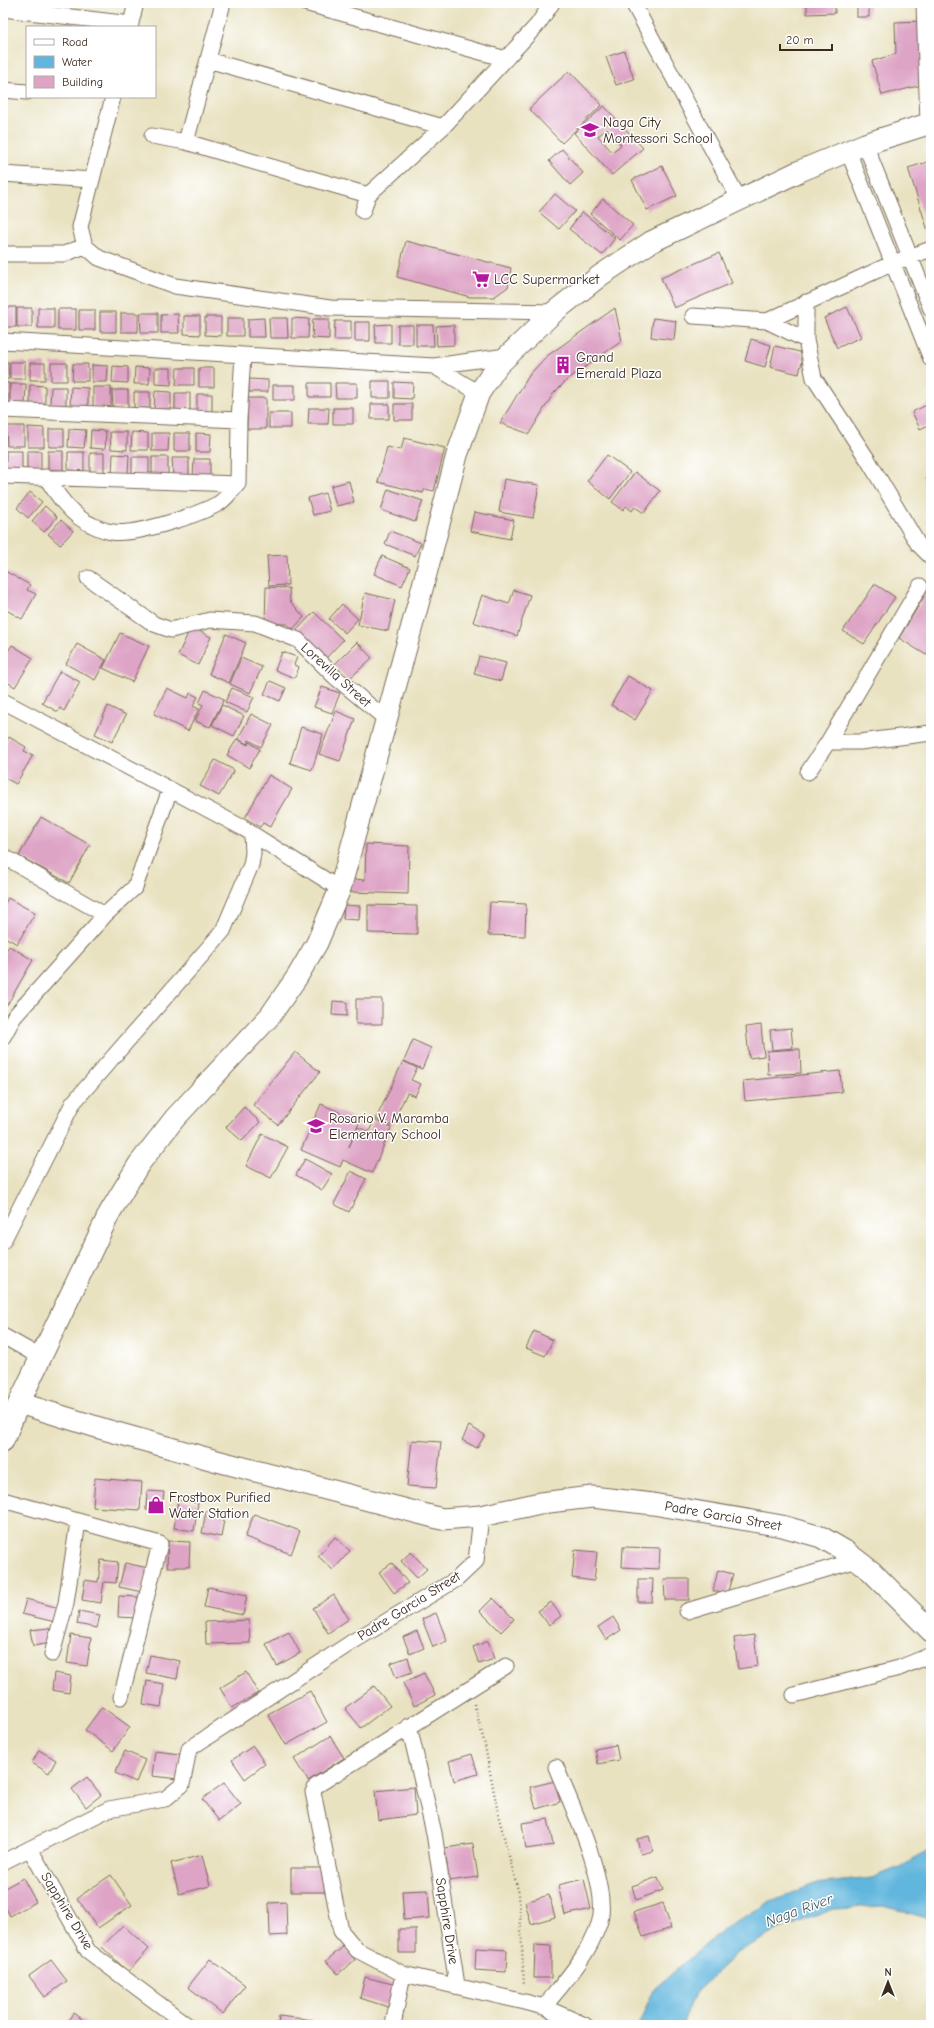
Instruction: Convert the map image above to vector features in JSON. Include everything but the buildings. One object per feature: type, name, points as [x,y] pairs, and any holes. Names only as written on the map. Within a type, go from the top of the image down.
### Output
[{"type":"main road","points":[[3,1442],[19,1403],[42,1358],[110,1212],[139,1164],[174,1118],[270,1016],[297,977],[317,943],[340,889],[457,455],[479,393],[498,365],[554,312],[600,275],[651,242],[739,199],[856,148],[929,124]]},
{"type":"main road","points":[[19,1403],[103,1429],[217,1461],[442,1519],[481,1516]]},
{"type":"main road","name":"Padre Garcia Street","points":[[481,1516],[540,1503],[592,1497],[653,1504],[782,1526],[821,1537],[857,1560],[871,1571],[931,1631]]},
{"type":"street","points":[[3,9],[54,9],[131,26],[136,3]]},
{"type":"street","points":[[186,142],[223,3]]},
{"type":"street","points":[[305,3],[506,59]]},
{"type":"street","points":[[363,211],[368,195],[443,127],[538,24],[552,3]]},
{"type":"street","points":[[924,3],[929,124]]},
{"type":"street","points":[[632,4],[739,199]]},
{"type":"street","points":[[208,60],[443,127]]},
{"type":"street","points":[[3,90],[26,92]]},
{"type":"street","points":[[113,98],[80,227],[85,246],[99,258],[175,286],[330,308],[554,312]]},
{"type":"street","points":[[152,136],[186,142],[368,195]]},
{"type":"street","points":[[856,148],[910,257],[931,308]]},
{"type":"street","points":[[856,148],[893,263],[931,359]]},
{"type":"street","points":[[3,174],[92,180]]},
{"type":"street","points":[[3,254],[64,254],[85,246]]},
{"type":"street","points":[[767,321],[893,263],[931,249]]},
{"type":"street","points":[[806,302],[806,340],[814,378],[868,460],[918,544],[931,557]]},
{"type":"street","points":[[693,316],[767,321],[806,340]]},
{"type":"street","points":[[3,340],[434,366],[506,356]]},
{"type":"street","points":[[46,477],[58,496],[73,512],[91,525],[113,532],[140,530],[173,521],[220,503],[238,484],[239,420],[243,355]]},
{"type":"street","points":[[434,366],[479,393]]},
{"type":"street","points":[[3,410],[239,420]]},
{"type":"street","points":[[3,476],[238,484]]},
{"type":"street","name":"Lorevilla Street","points":[[88,578],[154,624],[171,630],[210,620],[255,623],[298,640],[335,677],[386,719]]},
{"type":"street","points":[[808,772],[828,742],[920,586]]},
{"type":"street","points":[[3,700],[252,834],[340,889]]},
{"type":"street","points":[[828,742],[860,742],[931,733]]},
{"type":"street","points":[[3,1037],[9,1014],[105,915],[135,887],[170,790]]},
{"type":"street","points":[[3,1241],[73,1103],[223,930],[250,865],[253,853],[252,834]]},
{"type":"street","points":[[3,856],[105,915]]},
{"type":"street","points":[[3,1336],[42,1358]]},
{"type":"street","points":[[3,1500],[160,1544],[121,1697]]},
{"type":"street","name":"Padre Garcia Street","points":[[3,1862],[109,1809],[165,1799],[182,1785],[189,1749],[352,1642],[457,1579],[476,1560],[481,1516]]},
{"type":"street","points":[[52,1654],[66,1603],[78,1522]]},
{"type":"street","points":[[687,1610],[857,1560]]},
{"type":"street","points":[[794,1695],[899,1668],[931,1655]]},
{"type":"street","points":[[506,1666],[316,1786],[313,1792],[341,1931],[357,1950],[403,1974],[457,1985],[544,2007],[585,2025]]},
{"type":"street","name":"Sapphire Drive","points":[[409,1726],[434,1833],[457,1985]]},
{"type":"street","points":[[544,2007],[580,1964],[600,1922],[602,1906],[596,1872],[556,1767]]},
{"type":"street","name":"Sapphire Drive","points":[[30,1849],[88,1951],[187,2025]]},
{"type":"street","points":[[393,2025],[403,1974]]},
{"type":"path","points":[[470,1688],[484,1741],[499,1818],[520,1894],[525,2002]]},
{"type":"water","name":"Naga River","points":[[931,1851],[931,1919],[883,1906],[834,1909],[779,1930],[738,1952],[697,1991],[688,2006],[683,2025],[638,2025],[654,1989],[724,1929],[766,1904],[814,1884],[872,1878],[902,1866]]},
{"type":"place","name":"Naga City Montessori School","points":[[590,130]]},
{"type":"place","name":"LCC Supermarket","points":[[481,279]]},
{"type":"place","name":"Grand Emerald Plaza","points":[[563,365]]},
{"type":"place","name":"Rosario V. Maramba Elementary School","points":[[316,1126]]},
{"type":"place","name":"Frostbox Purified Water Station","points":[[156,1505]]}]
